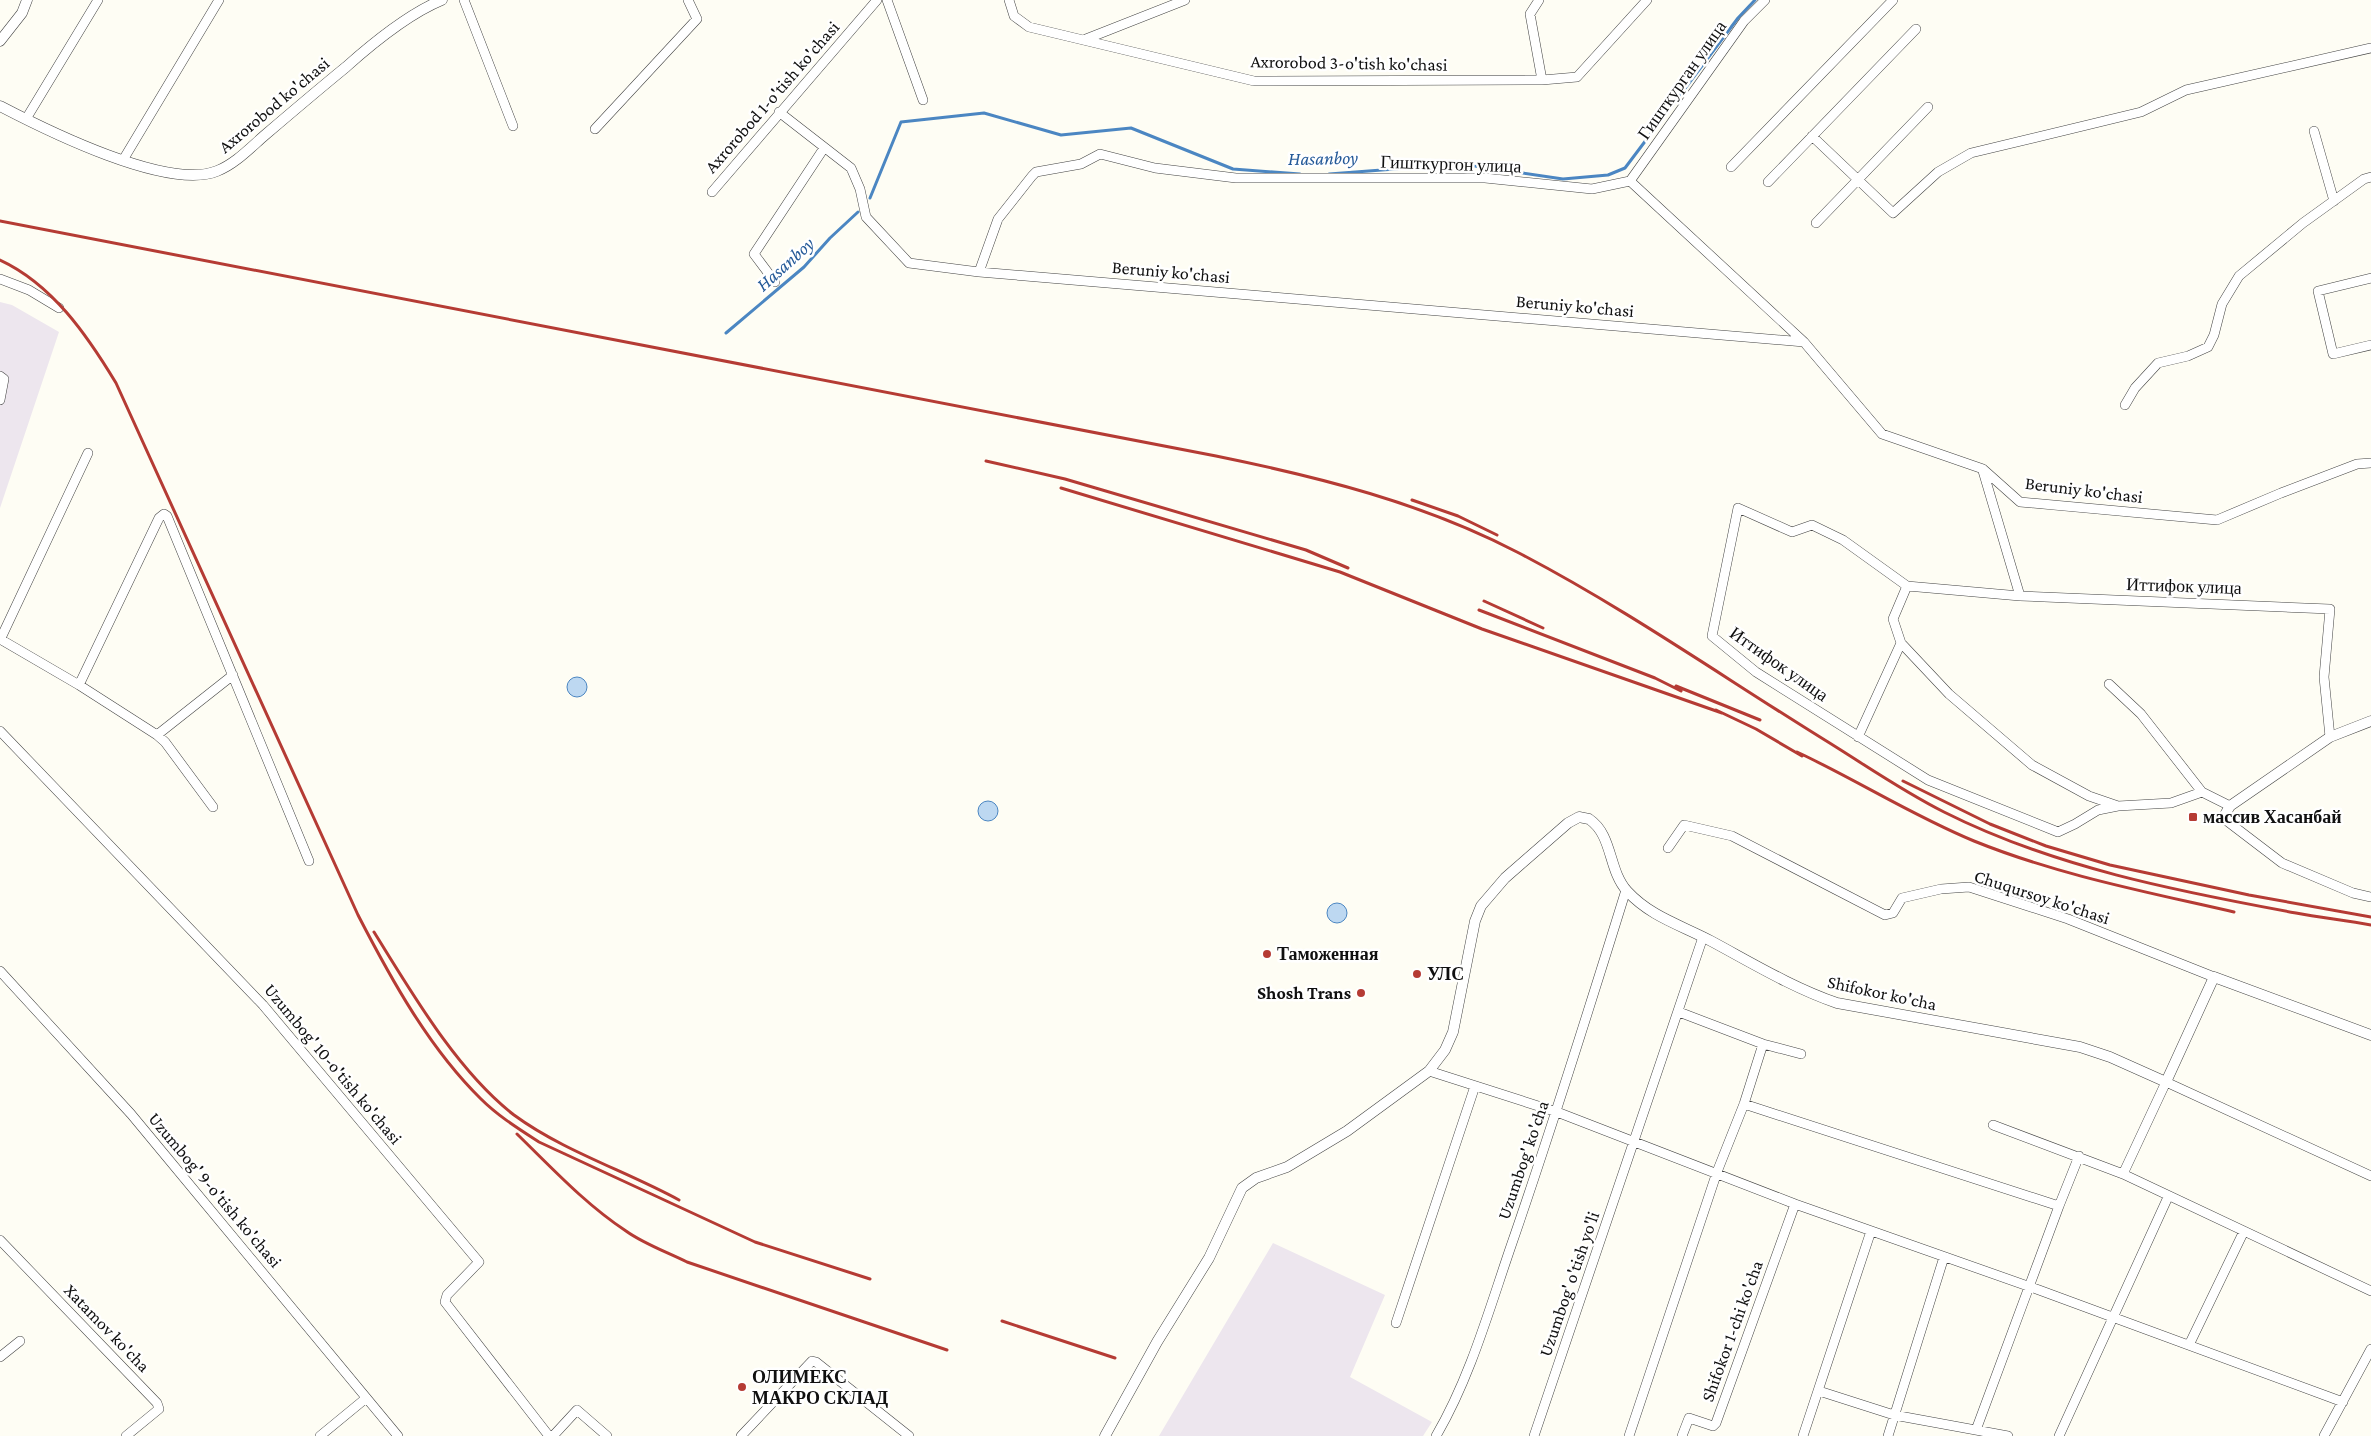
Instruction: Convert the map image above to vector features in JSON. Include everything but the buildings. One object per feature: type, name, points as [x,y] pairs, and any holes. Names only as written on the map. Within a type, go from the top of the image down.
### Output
[{"type":"street","points":[[0,41],[22,13],[27,0]]},
{"type":"street","points":[[26,120],[98,0]]},
{"type":"street","points":[[123,160],[219,0]]},
{"type":"street","name":"Axrorobod ko'chasi","points":[[0,106],[26,120],[123,160],[172,175],[206,175],[224,168],[426,3],[442,0]]},
{"type":"street","points":[[464,0],[513,126]]},
{"type":"street","points":[[595,129],[697,19],[688,0]]},
{"type":"street","name":"Axrorobod 1-o'tish ko'chasi","points":[[712,192],[877,0]]},
{"type":"street","points":[[887,0],[923,100]]},
{"type":"street","name":"Axrorobod 3-o'tish ko'chasi","points":[[1009,0],[1014,16],[1019,22],[1029,26],[1254,82],[1542,80],[1577,77],[1647,0]]},
{"type":"street","points":[[1085,39],[1185,0]]},
{"type":"street","points":[[1539,0],[1530,14],[1542,80]]},
{"type":"street","name":"Гишткурган улица","points":[[1630,181],[1744,21],[1765,0]]},
{"type":"street","points":[[1731,167],[1893,0]]},
{"type":"street","points":[[1768,182],[1916,30]]},
{"type":"street","points":[[1812,136],[1894,214],[1938,172],[1971,153],[2141,112],[2186,90],[2371,48]]},
{"type":"street","points":[[1816,223],[1928,107]]},
{"type":"street","name":"Beruniy ko'chasi","points":[[779,112],[851,168],[860,189],[866,217],[909,263],[979,272],[1804,342],[1882,434],[1983,469],[2020,502],[2217,520],[2281,492],[2357,464],[2371,463]]},
{"type":"street","points":[[2314,132],[2334,201]]},
{"type":"street","points":[[776,282],[754,254],[824,148]]},
{"type":"street","name":"Гишткургон улица","points":[[979,272],[998,219],[1036,172],[1081,164],[1100,154],[1155,168],[1236,178],[1486,178],[1592,189],[1630,181]]},
{"type":"street","points":[[2125,405],[2135,388],[2158,363],[2188,356],[2208,347],[2214,335],[2222,304],[2239,276],[2334,201],[2364,179],[2371,177]]},
{"type":"street","points":[[1630,181],[1804,342]]},
{"type":"street","points":[[2371,278],[2318,291],[2333,354],[2371,345]]},
{"type":"street","points":[[0,279],[29,290],[60,308]]},
{"type":"street","points":[[0,376],[4,379],[0,400]]},
{"type":"street","points":[[88,453],[0,640],[79,685],[165,742],[213,807]]},
{"type":"street","points":[[1983,469],[2020,596]]},
{"type":"street","name":"Иттифок улица","points":[[2202,792],[2171,803],[2118,806],[2098,810],[2058,832],[1928,780],[1756,672],[1712,636],[1738,508],[1792,532],[1812,524],[1843,540],[1907,586],[2020,596],[2330,609],[2324,677],[2330,737]]},
{"type":"street","points":[[79,685],[159,518],[164,514],[170,519],[309,861]]},
{"type":"street","name":"Иттифок улица","points":[[1907,586],[1894,619],[1901,643],[1949,694],[2032,765],[2089,796],[2118,806]]},
{"type":"street","points":[[1858,737],[1901,643]]},
{"type":"street","points":[[156,735],[233,675]]},
{"type":"street","points":[[2109,684],[2141,714],[2202,792],[2230,806]]},
{"type":"street","points":[[2370,894],[2353,893],[2282,863],[2223,818],[2230,806],[2330,737],[2371,721]]},
{"type":"street","name":"Uzumbog' 10-o'tish ko'chasi","points":[[0,731],[262,1005],[479,1262],[447,1295],[445,1302],[549,1436]]},
{"type":"street","name":"Shifokor ko'cha","points":[[1428,1071],[1444,1050],[1453,1032],[1475,921],[1488,896],[1568,823],[1577,818],[1587,818],[1594,822],[1602,832],[1615,871],[1626,890],[1654,914],[1703,937],[1808,992],[1837,1004],[2080,1047],[2110,1057],[2166,1082]]},
{"type":"street","name":"Chuqursoy ko'chasi","points":[[1668,848],[1684,825],[1732,836],[1885,915],[1893,913],[1902,898],[1941,889],[1969,888],[2068,919],[2214,977],[2371,1035]]},
{"type":"street","name":"Uzumbog' ko'cha","points":[[1436,1436],[1450,1411],[1478,1341],[1557,1112],[1626,890]]},
{"type":"street","name":"Uzumbog' o'tish yo'li","points":[[1534,1436],[1703,937]]},
{"type":"street","name":"Uzumbog' 9-o'tish ko'chasi","points":[[0,971],[131,1114],[398,1436]]},
{"type":"street","points":[[2123,1174],[2214,977]]},
{"type":"street","points":[[1679,1012],[1763,1044],[1801,1054]]},
{"type":"street","points":[[1629,1436],[1717,1172],[1744,1104],[1763,1044]]},
{"type":"street","points":[[1105,1436],[1157,1342],[1209,1258],[1239,1193],[1246,1184],[1286,1167],[1347,1131],[1428,1071],[1557,1112],[1717,1172],[1795,1204],[2028,1286],[2342,1402]]},
{"type":"street","points":[[2166,1082],[2371,1176]]},
{"type":"street","points":[[1396,1323],[1475,1086]]},
{"type":"street","points":[[1744,1104],[2059,1206]]},
{"type":"street","points":[[1993,1125],[2123,1174],[2168,1197],[2371,1291]]},
{"type":"street","points":[[1976,1430],[2028,1286],[2079,1156]]},
{"type":"street","points":[[2059,1436],[2168,1197]]},
{"type":"street","name":"Shifokor 1-chi ko'cha","points":[[1682,1436],[1689,1418],[1713,1426],[1716,1423],[1795,1204]]},
{"type":"street","points":[[1803,1436],[1872,1231]]},
{"type":"street","points":[[2189,1345],[2244,1231]]},
{"type":"street","name":"Xatamov ko'cha","points":[[0,1240],[157,1403],[159,1409],[126,1436]]},
{"type":"street","points":[[1888,1436],[1944,1257]]},
{"type":"street","points":[[0,1358],[20,1341]]},
{"type":"street","points":[[2324,1436],[2371,1349]]},
{"type":"street","points":[[741,1436],[807,1363],[816,1362],[909,1436]]},
{"type":"street","points":[[1818,1391],[1894,1415],[2007,1436]]},
{"type":"street","points":[[320,1436],[366,1399]]},
{"type":"street","points":[[553,1436],[577,1410],[607,1436]]},
{"type":"shaded area","points":[[0,302],[12,305],[59,332],[0,508]]},
{"type":"shaded area","points":[[1273,1243],[1385,1295],[1350,1377],[1432,1422],[1423,1436],[1159,1436]]},
{"type":"water","points":[[577,677],[584,680],[587,687],[584,694],[577,697],[570,694],[567,687],[570,680]]},
{"type":"water","points":[[988,801],[995,804],[998,811],[995,818],[988,821],[981,818],[978,811],[981,804]]},
{"type":"water","points":[[1337,903],[1344,906],[1347,913],[1344,920],[1337,923],[1330,920],[1327,913],[1330,906]]},
{"type":"waterway","name":"Hasanboy","points":[[1329,174],[1461,164],[1563,179],[1608,175],[1625,168],[1738,18],[1755,0]]},
{"type":"waterway","name":"Hasanboy","points":[[870,198],[901,122],[984,113],[1061,135],[1131,128],[1233,169],[1300,174]]},
{"type":"waterway","name":"Hasanboy","points":[[726,333],[804,267],[830,238],[858,212]]},
{"type":"railway","points":[[0,221],[1216,456],[1293,473],[1370,494],[1445,519],[1517,552],[1558,574],[1598,597],[1902,789],[1930,805],[1985,831],[2028,848],[2072,862],[2161,886],[2305,915],[2371,925]]},
{"type":"railway","points":[[0,260],[19,270],[36,283],[67,312],[93,347],[116,383],[358,915],[412,1012],[444,1058],[494,1111],[539,1142],[755,1242],[870,1279]]},
{"type":"railway","points":[[986,461],[1065,479],[1306,550],[1348,568]]},
{"type":"railway","points":[[1061,488],[1340,572],[1482,629],[1722,713]]},
{"type":"railway","points":[[1412,500],[1458,516],[1497,535]]},
{"type":"railway","points":[[1484,601],[1543,628]]},
{"type":"railway","points":[[1479,610],[1655,678],[1681,691]]},
{"type":"railway","points":[[1676,686],[1760,720]]},
{"type":"railway","points":[[1716,710],[1756,729],[1802,756]]},
{"type":"railway","points":[[1797,752],[1951,831],[2006,853],[2103,882],[2234,912]]},
{"type":"railway","points":[[1903,781],[1990,824],[2046,846],[2110,865],[2249,895],[2371,917]]},
{"type":"railway","points":[[374,932],[437,1030],[473,1076],[493,1097],[533,1128],[574,1150],[679,1200]]},
{"type":"railway","points":[[517,1134],[596,1209],[633,1236],[648,1244],[687,1262],[947,1350]]},
{"type":"railway","points":[[1002,1321],[1115,1358]]},
{"type":"place","name":"массив Хасанбай","points":[[2193,817]]},
{"type":"place","name":"Таможенная","points":[[1267,954]]},
{"type":"place","name":"УЛС","points":[[1417,974]]},
{"type":"place","name":"Shosh Trans","points":[[1361,993]]},
{"type":"place","name":"ОЛИМЕКС МАКРО СКЛАД","points":[[742,1387]]}]
